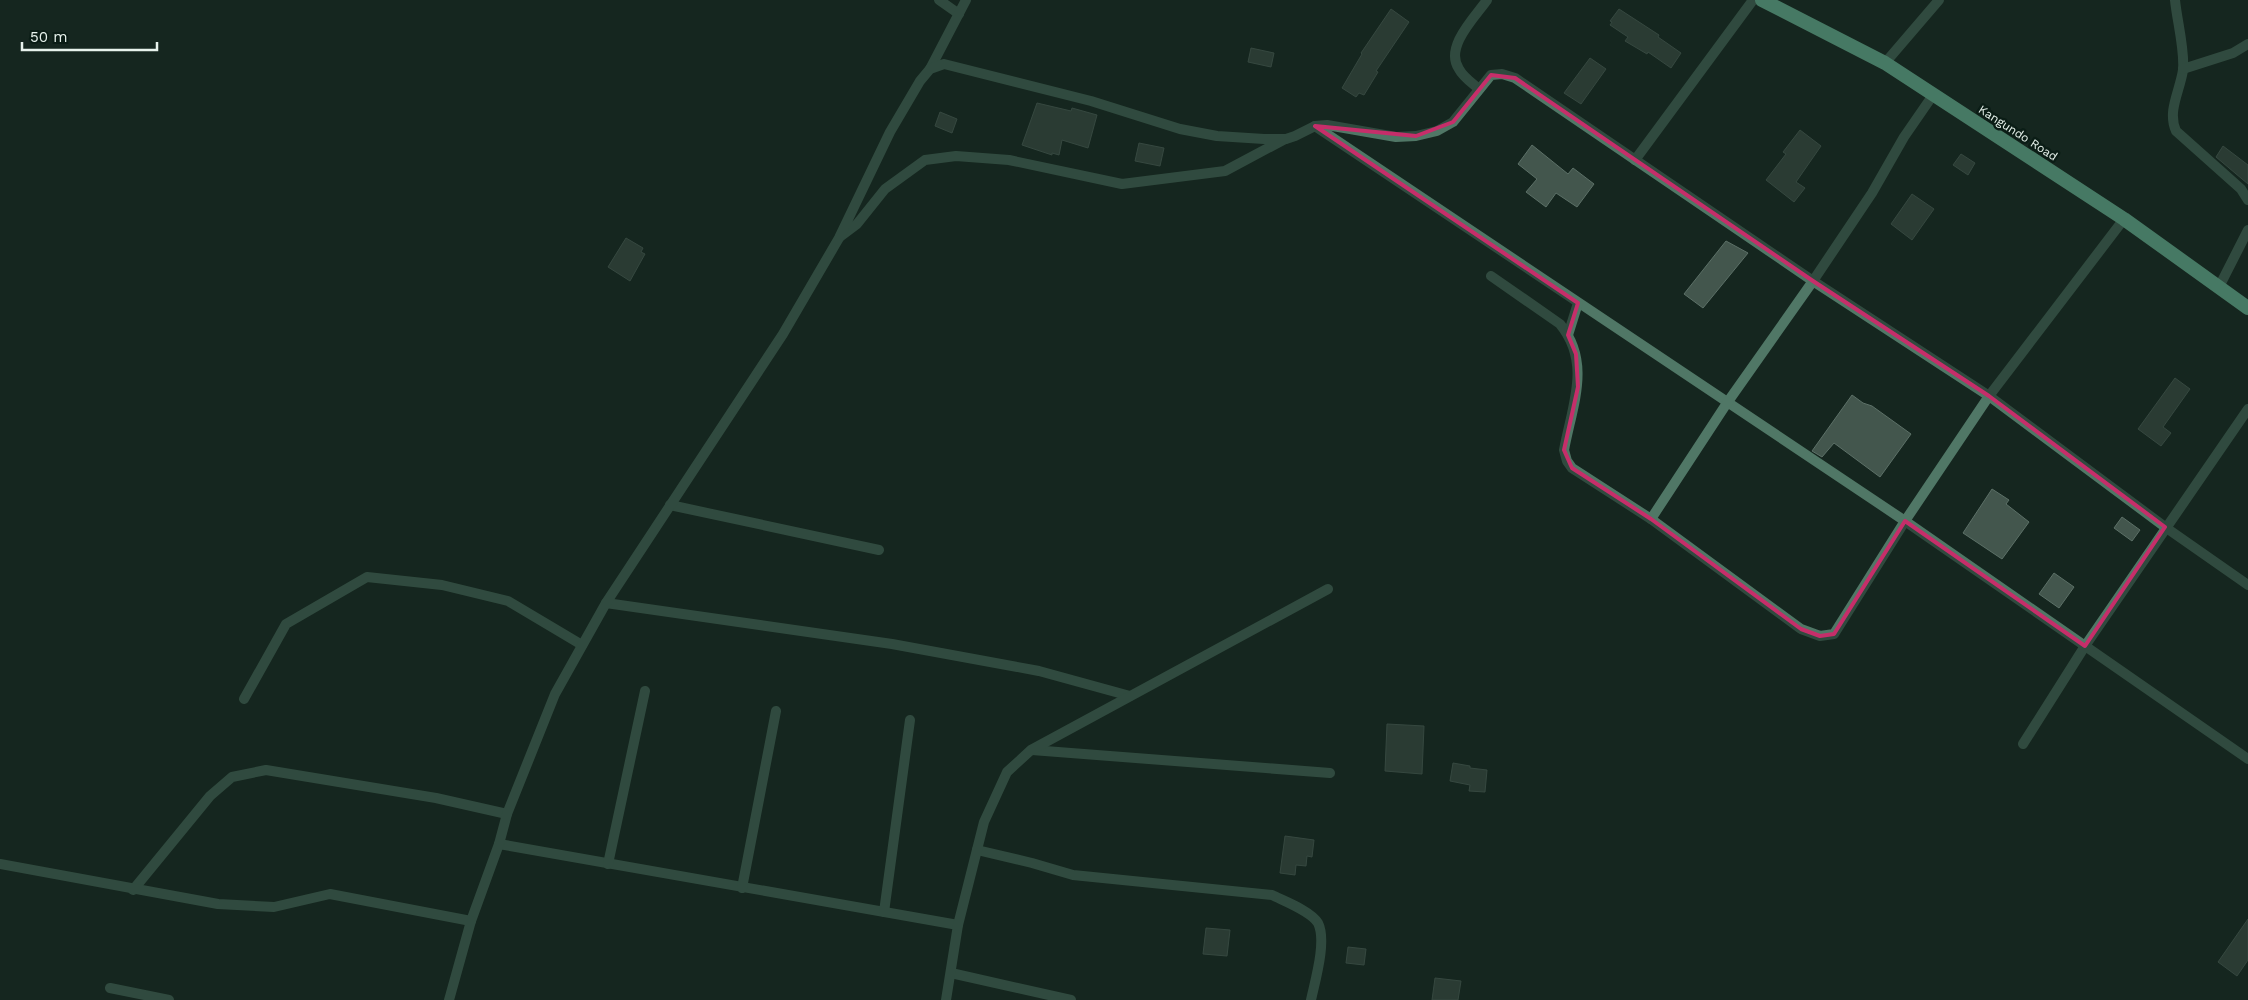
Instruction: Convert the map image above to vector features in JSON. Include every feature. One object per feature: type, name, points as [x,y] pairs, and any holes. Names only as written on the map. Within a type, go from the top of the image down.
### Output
[{"type":"highway","name":"Kangundo Road","points":[[1762,0],[1885,63],[2124,220],[2248,308]]},
{"type":"street","points":[[939,0],[959,14]]},
{"type":"street","points":[[449,1000],[471,921],[499,844],[507,814],[555,694],[606,603],[783,334],[839,238],[890,132],[920,81],[930,69],[966,0]]},
{"type":"street","points":[[1479,89],[1458,69],[1454,54],[1459,39],[1488,0]]},
{"type":"street","points":[[1635,160],[1753,0]]},
{"type":"street","points":[[1885,63],[1939,0]]},
{"type":"street","points":[[2175,0],[2183,69],[2172,114],[2173,124],[2176,131],[2241,189],[2248,200]]},
{"type":"street","points":[[2183,69],[2233,53],[2248,44]]},
{"type":"street","points":[[930,69],[944,64],[959,67],[1091,101],[1152,121],[1208,134],[1286,139]]},
{"type":"street","points":[[839,238],[857,224],[885,189],[925,160],[956,156],[1009,160],[1122,184],[1224,171],[1315,126],[1326,125],[1396,137],[1416,136],[1437,131],[1453,122],[1491,75],[1502,74],[1515,78],[1813,282],[1989,396],[2165,527],[2248,585]]},
{"type":"street","points":[[1651,519],[1727,403],[1813,282],[1872,193],[1904,137],[1932,95]]},
{"type":"street","points":[[1315,126],[1905,521],[2248,759]]},
{"type":"street","points":[[1491,276],[1560,324],[1568,335],[1576,354],[1578,386],[1564,450],[1566,461],[1572,468],[1651,519],[1800,629],[1820,636],[1834,634],[1905,521],[1989,396],[2124,220]]},
{"type":"street","points":[[2219,287],[2248,230]]},
{"type":"street","points":[[1568,335],[1578,303]]},
{"type":"street","points":[[2023,744],[2085,646],[2248,408]]},
{"type":"street","points":[[670,505],[879,550]]},
{"type":"street","points":[[244,699],[286,624],[367,577],[442,585],[508,601],[582,645]]},
{"type":"street","points":[[946,1000],[958,925],[984,822],[1008,772],[1031,750],[1328,589]]},
{"type":"street","points":[[606,603],[892,644],[1039,671],[1130,696]]},
{"type":"street","points":[[608,864],[646,691]]},
{"type":"street","points":[[742,888],[776,711]]},
{"type":"street","points":[[884,912],[910,720]]},
{"type":"street","points":[[1031,750],[1330,773]]},
{"type":"street","points":[[133,890],[210,796],[232,777],[249,773],[266,770],[350,782],[507,814]]},
{"type":"street","points":[[499,844],[958,925]]},
{"type":"street","points":[[977,850],[1073,875],[1272,895],[1300,909],[1318,923],[1322,943],[1311,1000]]},
{"type":"street","points":[[0,864],[133,890],[218,904],[274,907],[330,894],[471,921]]},
{"type":"street","points":[[950,973],[1071,1000]]},
{"type":"street","points":[[110,988],[169,1000]]},
{"type":"highlighted area","points":[[1491,75],[1515,78],[1813,281],[1989,396],[2165,527],[2085,646],[1905,521],[1834,634],[1820,636],[1801,629],[1651,519],[1572,468],[1564,450],[1578,387],[1576,354],[1568,335],[1578,303],[1315,126],[1416,136],[1453,122]]},
{"type":"building","points":[[1391,9],[1409,22],[1376,71],[1378,72],[1364,95],[1359,93],[1356,97],[1342,88],[1361,53]]},
{"type":"building","points":[[1619,9],[1659,35],[1658,37],[1681,53],[1671,68],[1648,52],[1647,54],[1625,41],[1628,37],[1610,25],[1612,22],[1610,21]]},
{"type":"building","points":[[1251,48],[1274,53],[1271,67],[1248,62]]},
{"type":"building","points":[[1590,58],[1606,69],[1581,104],[1564,93]]},
{"type":"building","points":[[1037,103],[1071,111],[1072,108],[1097,115],[1088,148],[1062,140],[1059,155],[1052,153],[1052,155],[1022,145]]},
{"type":"building","points":[[940,112],[957,119],[952,133],[935,126]]},
{"type":"building","points":[[1800,130],[1821,146],[1796,182],[1805,188],[1794,202],[1766,180],[1786,154],[1783,152]]},
{"type":"building","points":[[1139,143],[1164,148],[1160,166],[1135,161]]},
{"type":"building","points":[[1532,145],[1568,174],[1573,168],[1594,184],[1577,207],[1556,193],[1546,207],[1526,192],[1537,179],[1518,164]]},
{"type":"building","points":[[2223,146],[2248,165],[2248,184],[2216,157]]},
{"type":"building","points":[[1961,154],[1975,163],[1968,175],[1953,165]]},
{"type":"building","points":[[1912,194],[1934,209],[1912,240],[1891,224]]},
{"type":"building","points":[[626,238],[643,248],[641,252],[645,254],[630,281],[608,267]]},
{"type":"building","points":[[1726,241],[1748,253],[1703,308],[1684,294]]},
{"type":"building","points":[[2175,378],[2190,389],[2163,427],[2171,433],[2161,446],[2138,429]]},
{"type":"building","points":[[1852,395],[1863,403],[1872,406],[1911,434],[1880,477],[1834,443],[1822,457],[1812,451]]},
{"type":"building","points":[[1992,489],[2009,500],[2006,504],[2029,522],[2002,559],[1963,533]]},
{"type":"building","points":[[2122,517],[2140,530],[2132,541],[2114,528]]},
{"type":"building","points":[[2054,573],[2074,587],[2059,608],[2039,594]]},
{"type":"building","points":[[1387,724],[1424,726],[1422,774],[1385,771]]},
{"type":"building","points":[[1453,763],[1487,770],[1485,792],[1469,791],[1470,785],[1450,781]]},
{"type":"building","points":[[1285,836],[1314,840],[1312,857],[1307,856],[1306,866],[1296,865],[1295,875],[1280,873]]},
{"type":"building","points":[[2248,919],[2248,960],[2237,976],[2218,962]]},
{"type":"building","points":[[1206,928],[1230,930],[1227,956],[1203,954]]},
{"type":"building","points":[[1348,947],[1366,949],[1364,965],[1346,963]]},
{"type":"building","points":[[1435,978],[1461,981],[1458,1000],[1432,1000]]}]
